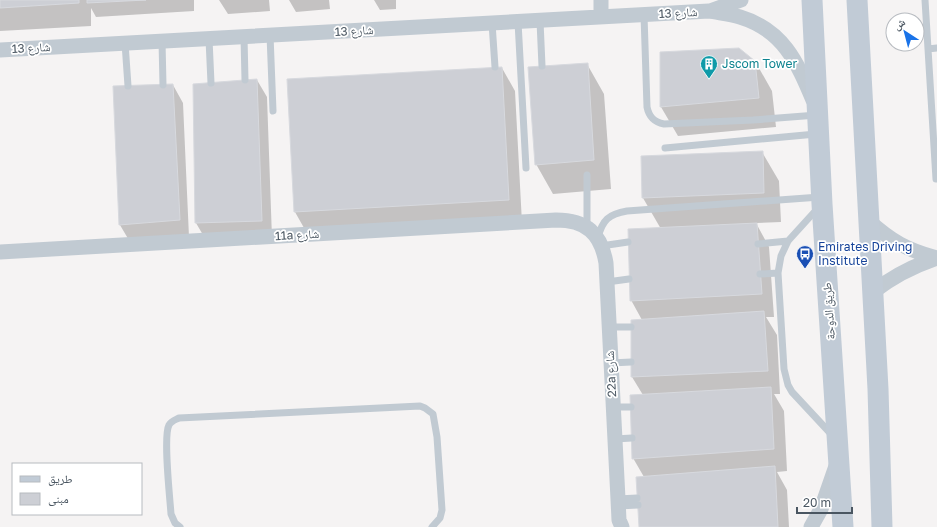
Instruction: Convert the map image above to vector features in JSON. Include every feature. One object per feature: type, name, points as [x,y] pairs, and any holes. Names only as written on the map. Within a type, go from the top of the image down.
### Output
[{"type":"main road","name":"طريق الدوحة","points":[[812,0],[817,119],[842,527]]},
{"type":"main road","points":[[857,0],[884,526]]},
{"type":"street","points":[[600,0],[601,17]]},
{"type":"street","name":"شارع 13","points":[[709,11],[741,0]]},
{"type":"street","name":"شارع 13","points":[[0,50],[709,11],[739,17],[756,23],[773,34],[788,49],[799,67],[817,119]]},
{"type":"street","name":"11a شارع","points":[[0,252],[556,220],[575,222],[594,236]]},
{"type":"street","points":[[869,221],[900,245],[919,253],[937,258]]},
{"type":"street","name":"22a شارع","points":[[594,236],[605,258],[619,516]]},
{"type":"street","points":[[873,292],[887,280],[903,271],[920,263],[937,258]]},
{"type":"street","points":[[811,527],[821,509],[837,451]]},
{"type":"lane","points":[[925,0],[936,180]]},
{"type":"lane","points":[[644,15],[646,107],[648,114],[652,119],[664,124],[817,119]]},
{"type":"lane","points":[[540,21],[542,66]]},
{"type":"lane","points":[[518,22],[526,168]]},
{"type":"lane","points":[[492,23],[495,67]]},
{"type":"lane","points":[[270,35],[274,111]]},
{"type":"lane","points":[[244,37],[245,80]]},
{"type":"lane","points":[[209,39],[211,83]]},
{"type":"lane","points":[[162,41],[163,85]]},
{"type":"lane","points":[[125,43],[128,86]]},
{"type":"lane","points":[[928,49],[937,48]]},
{"type":"lane","points":[[665,148],[817,119]]},
{"type":"lane","points":[[587,175],[594,236]]},
{"type":"lane","points":[[594,236],[607,219],[616,213],[627,211],[822,200]]},
{"type":"lane","points":[[822,200],[788,242],[781,256],[778,273],[784,369],[788,385],[837,451]]},
{"type":"lane","points":[[594,236],[628,242]]},
{"type":"lane","points":[[758,244],[788,242]]},
{"type":"lane","points":[[760,274],[778,273]]},
{"type":"lane","points":[[606,282],[629,279]]},
{"type":"lane","points":[[609,327],[631,327]]},
{"type":"lane","points":[[611,363],[631,362]]},
{"type":"lane","points":[[180,527],[175,523],[171,514],[167,450],[168,426],[172,421],[179,418],[420,406],[433,414],[437,437],[442,510],[440,518],[432,527]]},
{"type":"lane","points":[[613,408],[631,407]]},
{"type":"lane","points":[[615,439],[632,438]]},
{"type":"lane","points":[[619,516],[637,501]]},
{"type":"building","points":[[0,0],[79,0],[79,3],[0,8]]},
{"type":"building","points":[[87,0],[146,0],[87,3]]},
{"type":"building","name":"Jscom Tower","points":[[739,48],[755,61],[759,98],[660,107],[660,52]]},
{"type":"building","points":[[588,63],[594,160],[535,165],[528,67]]},
{"type":"building","points":[[502,67],[509,200],[294,212],[287,79]]},
{"type":"building","points":[[257,79],[262,221],[195,223],[193,84]]},
{"type":"building","points":[[173,84],[180,220],[119,225],[113,86]]},
{"type":"building","points":[[763,151],[764,193],[642,198],[641,156]]},
{"type":"building","points":[[757,223],[762,294],[630,301],[628,229]]},
{"type":"building","points":[[764,311],[768,371],[631,377],[631,320]]},
{"type":"building","points":[[771,387],[774,449],[632,459],[630,395]]},
{"type":"building","points":[[775,466],[778,527],[639,527],[636,477]]},
{"type":"place","name":"Jscom Tower","points":[[709,79]]},
{"type":"place","name":"Emirates Driving Institute","points":[[805,269]]}]
